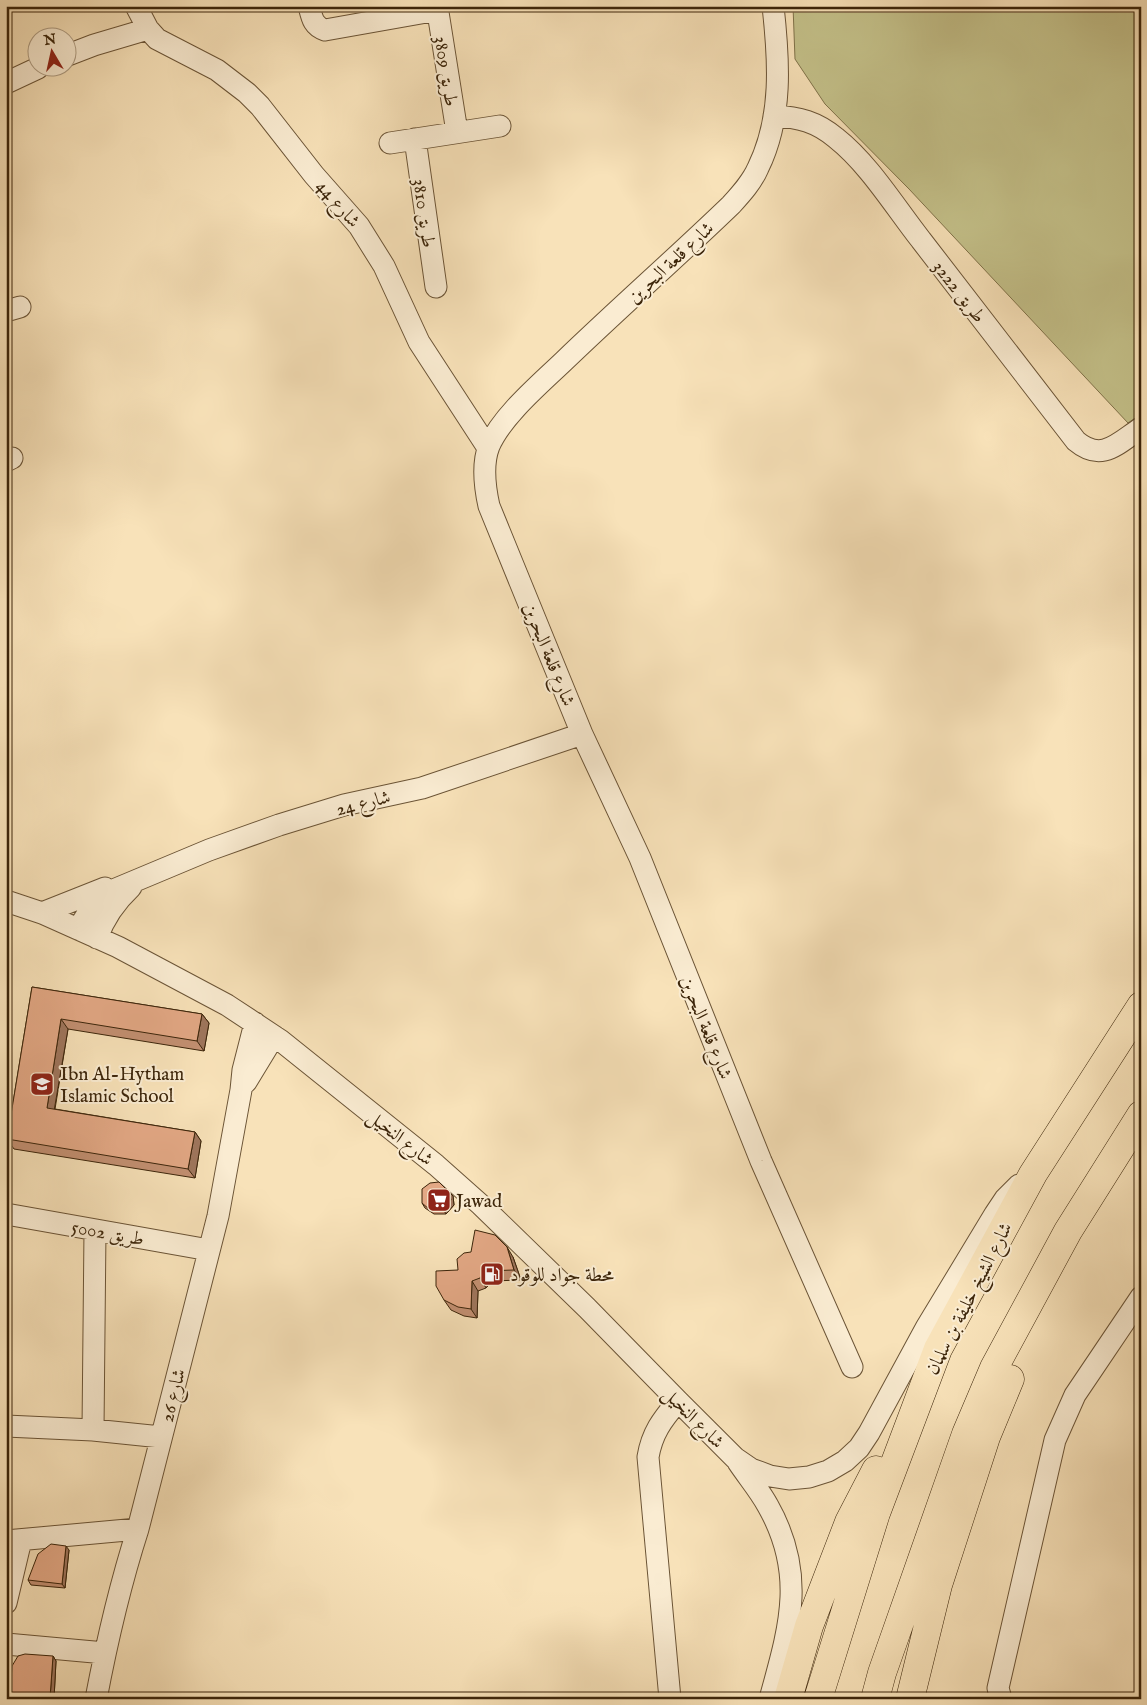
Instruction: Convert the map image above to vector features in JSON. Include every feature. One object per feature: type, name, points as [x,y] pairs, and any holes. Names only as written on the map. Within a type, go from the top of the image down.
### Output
[{"type":"highway","name":"شارع الشيخ خليفة بن سلمان","points":[[818,1699],[876,1513],[938,1349],[1033,1174],[1141,1006]]},
{"type":"highway","points":[[875,1699],[882,1673],[970,1425],[994,1368],[1068,1231],[1141,1115]]},
{"type":"highway","points":[[910,1699],[938,1585],[986,1437],[1068,1231]]},
{"type":"highway","points":[[788,1699],[809,1626],[849,1522],[938,1349]]},
{"type":"street","name":"شارع 44","points":[[136,6],[148,29],[163,43],[216,70],[247,93],[260,106],[314,175],[359,226],[384,266],[419,342],[488,448]]},
{"type":"street","name":"طريق 3809","points":[[309,6],[313,22],[316,26],[325,30],[438,8],[457,132]]},
{"type":"street","name":"شارع قلعة البحرين","points":[[773,6],[779,72],[774,116],[758,169],[748,185],[731,205],[533,391],[495,434],[488,448],[485,471],[486,491],[489,506],[582,734],[640,858],[761,1161],[852,1367]]},
{"type":"street","points":[[78,51],[148,29]]},
{"type":"street","points":[[6,83],[28,73]]},
{"type":"street","name":"طريق 3222","points":[[774,116],[800,118],[812,123],[824,129],[846,147],[885,191],[1070,433],[1084,448],[1102,452],[1141,428]]},
{"type":"street","points":[[390,143],[500,126]]},
{"type":"street","name":"طريق 3810","points":[[415,139],[436,287]]},
{"type":"street","name":"شارع 24","points":[[87,933],[93,905],[101,897],[147,875],[209,850],[279,825],[344,805],[422,788],[582,734]]},
{"type":"street","points":[[42,913],[108,887],[147,875]]},
{"type":"street","name":"شارع النخيل","points":[[6,901],[42,913],[87,933],[227,1005],[274,1036],[449,1176],[587,1308],[735,1458],[751,1469],[770,1476],[789,1479],[809,1477],[828,1471],[845,1461],[859,1448],[926,1328],[995,1214],[1011,1193],[1033,1174]]},
{"type":"street","name":"شارع 26","points":[[96,1699],[104,1653],[138,1529],[222,1198],[243,1070],[255,1023]]},
{"type":"street","name":"شارع 26","points":[[241,1090],[274,1036]]},
{"type":"street","name":"طريق 5002","points":[[6,1214],[209,1250]]},
{"type":"street","points":[[93,1430],[95,1230]]},
{"type":"street","points":[[999,1693],[1055,1440],[1075,1395],[1141,1297]]},
{"type":"street","points":[[670,1699],[648,1457],[651,1440],[658,1426],[678,1401]]},
{"type":"street","points":[[6,1426],[93,1430],[161,1437]]},
{"type":"street","name":"شارع النخيل","points":[[735,1458],[768,1506],[782,1536],[790,1568],[792,1600],[788,1632],[770,1699]]},
{"type":"street","points":[[6,1604],[14,1541],[138,1529]]},
{"type":"street","points":[[6,1644],[104,1653]]},
{"type":"shaded area","points":[[793,6],[1141,6],[1141,414],[1128,423],[909,189],[825,104],[795,59]]},
{"type":"building","name":"Ibn Al-Hytham Islamic School","points":[[32,987],[202,1014],[197,1041],[61,1019],[47,1108],[195,1132],[188,1169],[7,1139]]},
{"type":"building","name":"Jawad","points":[[439,1182],[449,1192],[451,1200],[443,1209],[430,1210],[422,1203],[422,1189],[430,1183]]},
{"type":"building","name":"محطة جواد للوقود","points":[[475,1230],[495,1235],[507,1247],[514,1270],[485,1271],[480,1278],[472,1281],[471,1309],[458,1307],[444,1300],[436,1286],[436,1271],[458,1270],[457,1259],[464,1253],[471,1252]]},
{"type":"building","points":[[51,1544],[66,1546],[62,1584],[28,1580],[38,1554]]},
{"type":"building","points":[[25,1654],[53,1656],[50,1698],[10,1696],[12,1666],[18,1656]]},
{"type":"place","name":"Ibn Al-Hytham Islamic School","points":[[42,1084]]},
{"type":"place","name":"Jawad","points":[[439,1200]]},
{"type":"place","name":"محطة جواد للوقود","points":[[492,1274]]}]
